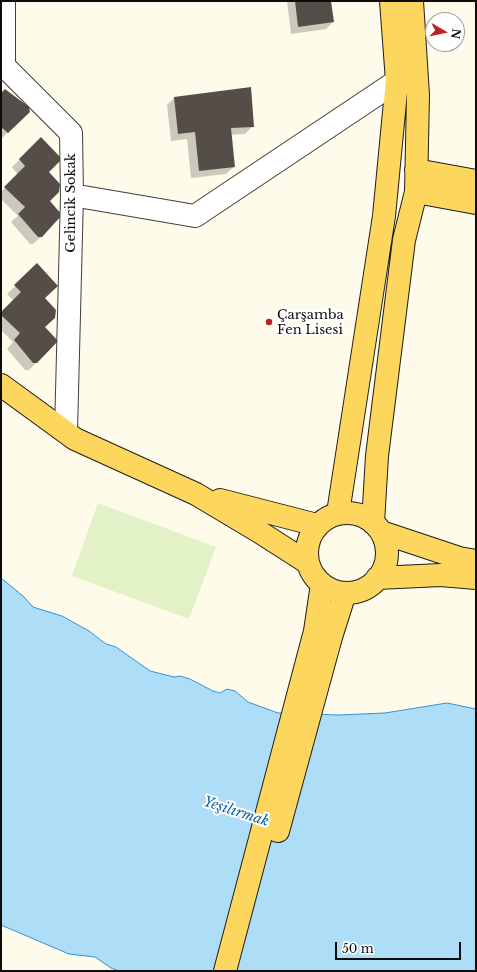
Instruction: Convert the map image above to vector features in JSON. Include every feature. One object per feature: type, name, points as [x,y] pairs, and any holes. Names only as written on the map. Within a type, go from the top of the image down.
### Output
[{"type":"main road","points":[[338,513],[384,216],[397,81],[390,1]]},
{"type":"main road","points":[[412,1],[418,95],[416,192],[404,240],[377,456],[377,527],[386,544],[387,556],[384,568],[378,578],[368,587],[357,592],[345,593],[333,591],[322,584],[313,575],[308,563],[307,550],[309,538],[317,525],[326,518],[338,513],[351,512],[363,516],[377,527],[459,558],[476,561]]},
{"type":"main road","points":[[416,170],[476,181]]},
{"type":"main road","points":[[416,192],[476,203]]},
{"type":"main road","points":[[1,385],[75,439],[196,494],[308,563]]},
{"type":"main road","points":[[196,494],[317,525]]},
{"type":"main road","points":[[378,578],[441,575],[476,578]]},
{"type":"main road","points":[[240,971],[323,634],[322,584]]},
{"type":"main road","points":[[225,971],[323,634],[345,593]]},
{"type":"street","name":"Gelincik Sokak","points":[[4,1],[2,66],[71,133],[72,195],[66,432]]},
{"type":"street","points":[[72,195],[195,216],[397,81]]},
{"type":"green space","points":[[98,503],[216,547],[189,619],[72,576]]},
{"type":"water","name":"Yeşilırmak","points":[[1,578],[23,596],[33,607],[62,616],[89,631],[106,644],[116,647],[150,671],[190,679],[220,693],[227,689],[235,691],[248,702],[278,713],[338,715],[385,713],[447,703],[476,709],[476,971],[119,971],[111,968],[95,957],[69,954],[1,925]]},
{"type":"building","points":[[295,1],[331,1],[334,22],[298,27]]},
{"type":"building","points":[[251,87],[254,127],[231,128],[235,167],[199,171],[195,132],[178,134],[174,97]]},
{"type":"building","points":[[5,89],[29,107],[30,112],[8,133],[1,127],[1,93]]},
{"type":"building","points":[[41,137],[62,159],[49,172],[60,184],[59,192],[50,201],[62,215],[42,237],[38,237],[18,214],[25,207],[4,187],[25,166],[19,159]]},
{"type":"building","points":[[37,263],[58,286],[45,298],[56,310],[55,318],[45,327],[58,341],[37,363],[33,363],[14,340],[20,333],[1,315],[1,312],[21,292],[14,285]]},
{"type":"place","name":"Çarşamba Fen Lisesi","points":[[269,322]]}]
